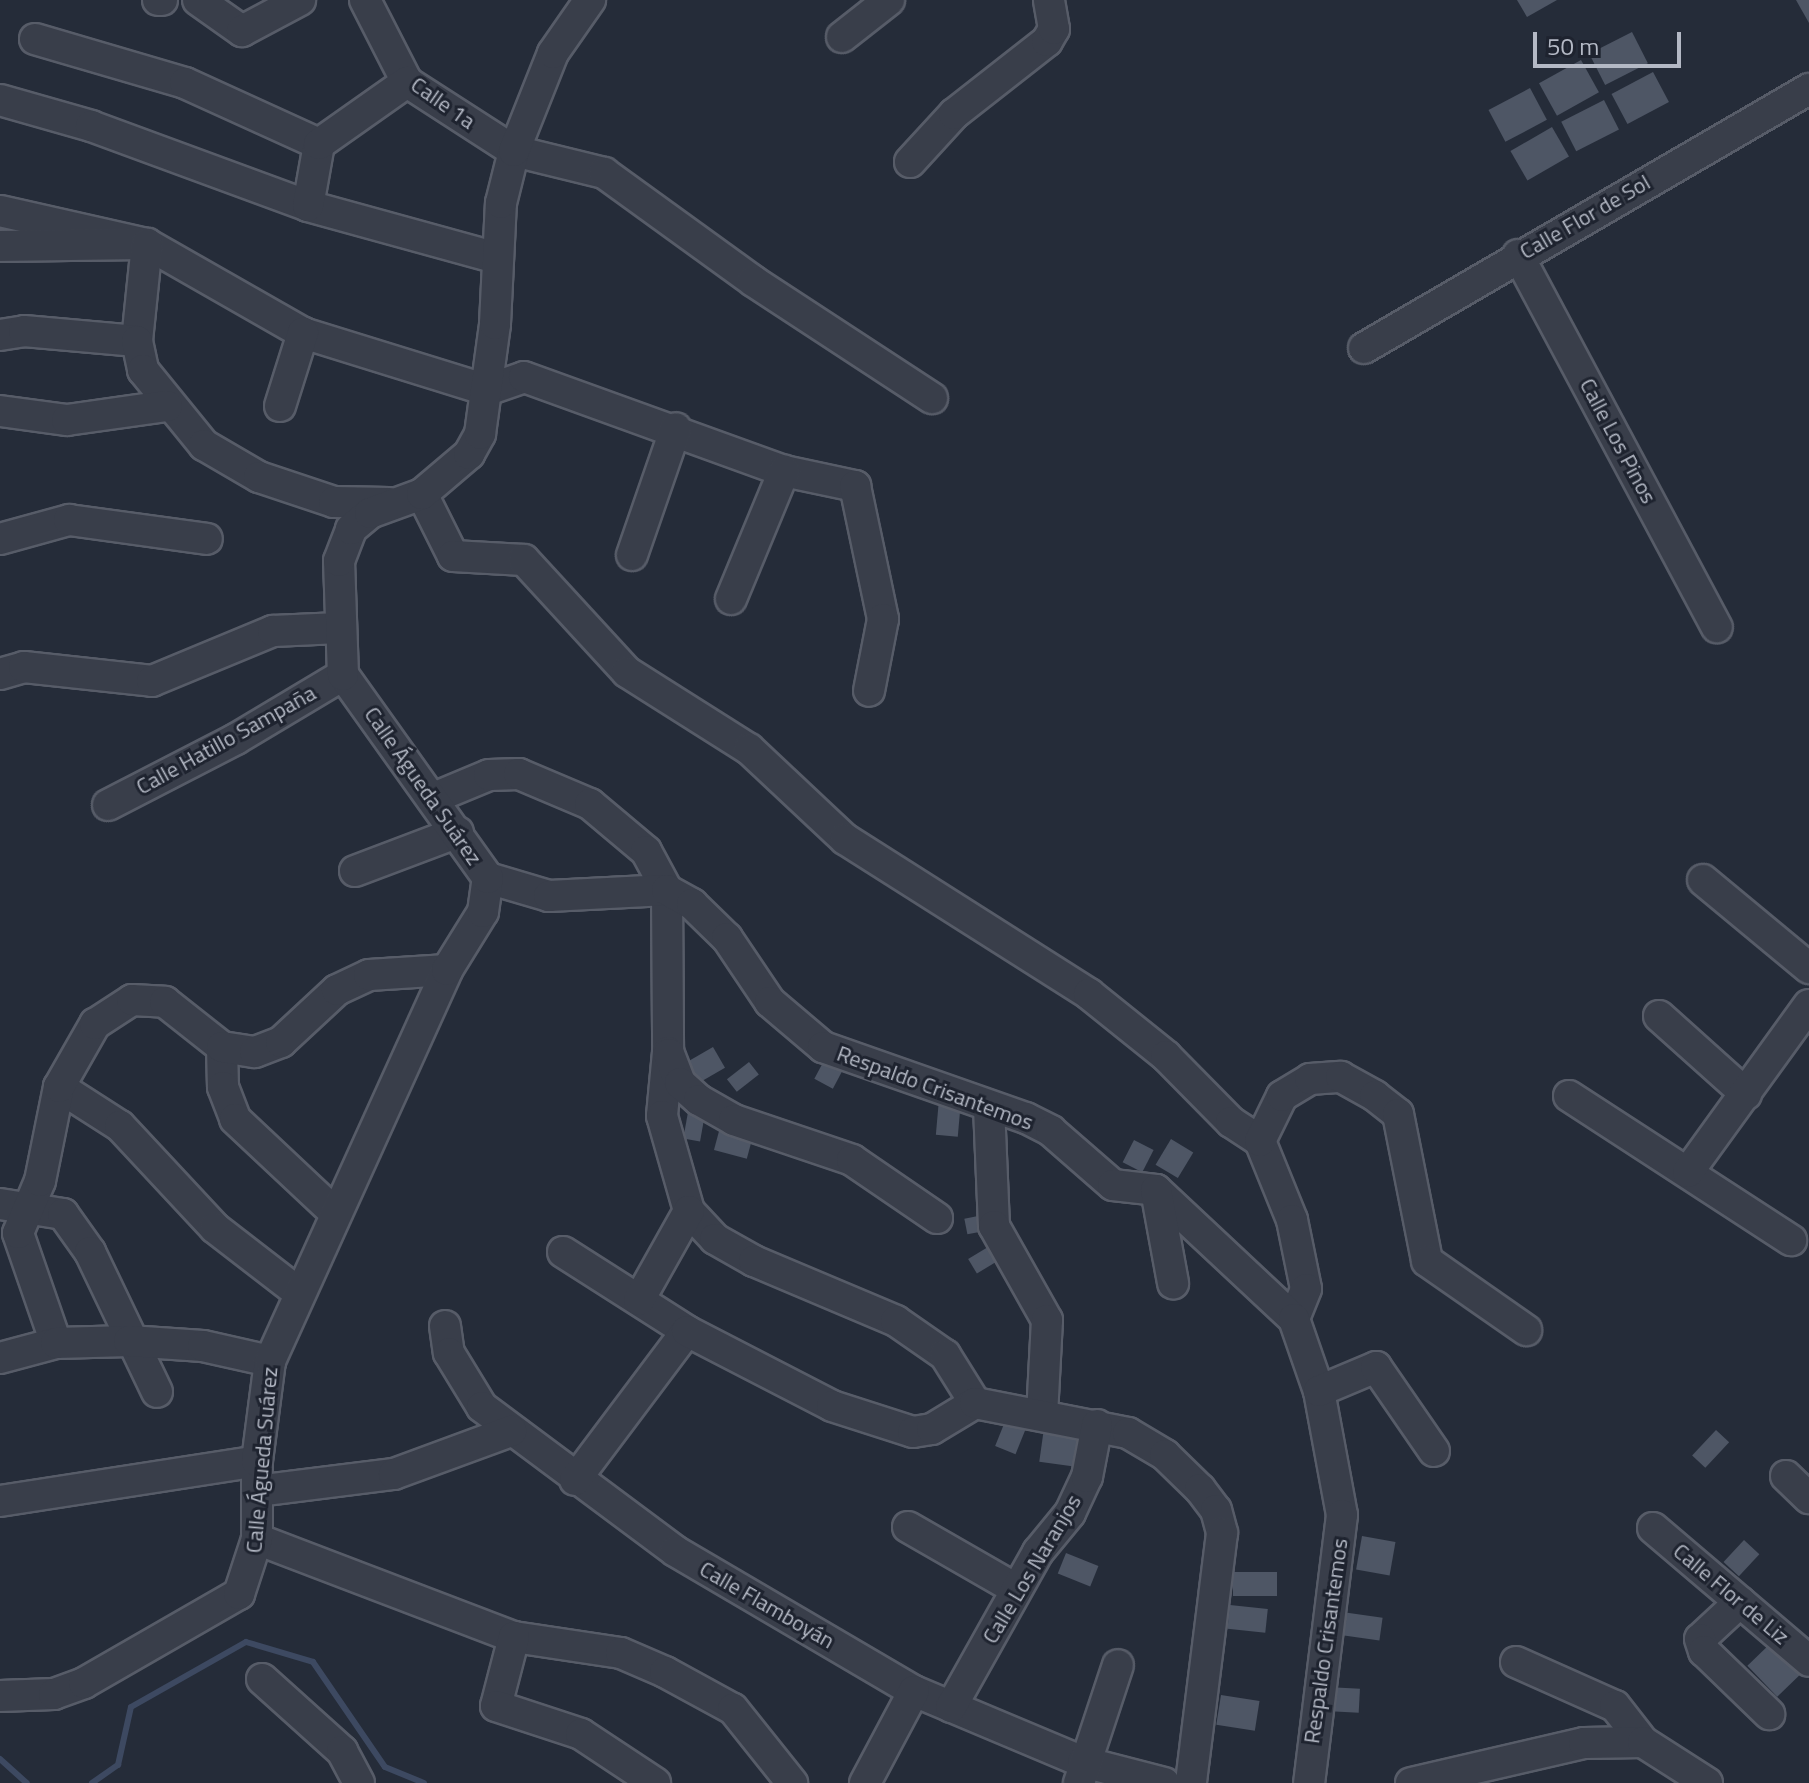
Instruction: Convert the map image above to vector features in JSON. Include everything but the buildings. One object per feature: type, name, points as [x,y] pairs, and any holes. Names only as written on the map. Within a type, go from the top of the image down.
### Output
[{"type":"street","points":[[198,0],[242,31],[300,0]]},
{"type":"street","name":"Calle 1a","points":[[365,0],[407,82],[514,151],[604,173],[753,281],[932,398]]},
{"type":"street","points":[[343,675],[339,628],[342,542],[370,513],[410,498],[469,454],[487,390],[497,258],[514,151],[553,53],[590,0]]},
{"type":"street","points":[[842,37],[889,0]]},
{"type":"street","points":[[910,162],[954,114],[1047,41],[1054,29],[1049,0]]},
{"type":"street","points":[[35,39],[185,83],[319,144]]},
{"type":"street","points":[[308,206],[319,144],[407,82]]},
{"type":"street","name":"Calle Flor de Sol","points":[[1364,348],[1518,255],[1809,89]]},
{"type":"street","points":[[0,100],[91,126],[308,206],[497,258]]},
{"type":"street","points":[[0,211],[147,244],[303,333],[487,390],[524,377],[676,428],[784,471],[855,486],[883,619],[869,691]]},
{"type":"street","points":[[0,246],[147,244]]},
{"type":"street","points":[[147,244],[137,341],[143,370],[167,406],[204,445],[259,477],[334,502],[410,498]]},
{"type":"street","name":"Calle Los Pinos","points":[[1518,255],[1717,627]]},
{"type":"street","points":[[0,335],[24,331],[137,341]]},
{"type":"street","points":[[280,406],[303,333]]},
{"type":"street","points":[[0,411],[67,420],[167,406]]},
{"type":"street","points":[[632,555],[676,428]]},
{"type":"street","points":[[731,599],[784,471]]},
{"type":"street","points":[[410,498],[453,556],[524,560],[627,672],[749,749],[845,839],[1089,994],[1166,1056],[1231,1122],[1260,1141],[1292,1220],[1306,1289],[1294,1319]]},
{"type":"street","points":[[0,539],[69,520],[207,539]]},
{"type":"street","points":[[0,674],[24,667],[152,681],[273,631],[339,628]]},
{"type":"street","name":"Calle Águeda Suárez","points":[[0,1696],[54,1694],[84,1683],[239,1594],[257,1539],[257,1476],[270,1361],[334,1212],[447,970],[483,912],[488,878],[436,797],[343,675]]},
{"type":"street","name":"Calle Hatillo Sampaña","points":[[108,805],[236,739],[343,675]]},
{"type":"street","points":[[436,797],[489,775],[519,774],[554,786],[590,804],[646,851],[667,890],[668,1052],[662,1116],[689,1211],[715,1239],[741,1254],[896,1321],[945,1355],[975,1403]]},
{"type":"street","points":[[355,871],[458,832]]},
{"type":"street","points":[[488,878],[549,896],[667,890]]},
{"type":"street","points":[[1703,880],[1809,968]]},
{"type":"street","name":"Respaldo Crisantemos","points":[[667,890],[692,904],[727,938],[770,1002],[823,1047],[1051,1131],[1113,1185],[1156,1190],[1294,1319],[1319,1391],[1342,1515],[1309,1783]]},
{"type":"street","points":[[56,1343],[19,1246],[18,1233],[32,1206],[59,1087],[95,1024],[132,1000],[165,1002],[222,1047],[255,1052],[281,1042],[337,990],[369,975],[447,970]]},
{"type":"street","points":[[1688,1172],[1746,1094],[1800,1037],[1809,1005]]},
{"type":"street","points":[[1659,1016],[1746,1094]]},
{"type":"street","points":[[222,1047],[223,1087],[235,1119],[334,1212]]},
{"type":"street","points":[[668,1052],[680,1083],[699,1100],[734,1120],[852,1160],[937,1218]]},
{"type":"street","points":[[1260,1141],[1282,1096],[1310,1079],[1341,1077],[1375,1096],[1398,1114],[1427,1261],[1526,1330]]},
{"type":"street","points":[[59,1087],[120,1126],[215,1228],[299,1293]]},
{"type":"street","points":[[1569,1096],[1791,1240]]},
{"type":"street","points":[[989,1107],[994,1226],[1047,1320],[1042,1414]]},
{"type":"street","points":[[1156,1190],[1173,1283]]},
{"type":"street","points":[[0,1204],[32,1206],[63,1214],[90,1252],[129,1341],[157,1392]]},
{"type":"street","points":[[639,1300],[689,1211]]},
{"type":"street","points":[[563,1252],[687,1331],[832,1406],[913,1432],[932,1429],[975,1403],[1128,1433],[1165,1455],[1216,1510],[1222,1533],[1219,1583],[1191,1783]]},
{"type":"street","name":"Calle Flamboyán","points":[[445,1326],[462,1381],[511,1431],[675,1551],[914,1691],[1081,1772],[1164,1783]]},
{"type":"street","points":[[575,1480],[687,1331]]},
{"type":"street","points":[[0,1358],[56,1343],[129,1341],[203,1346],[270,1361]]},
{"type":"street","points":[[1319,1391],[1376,1367],[1434,1451]]},
{"type":"street","name":"Calle Los Naranjos","points":[[951,1707],[1016,1589],[1070,1513],[1087,1477],[1097,1425]]},
{"type":"street","points":[[0,1501],[257,1476],[394,1474],[511,1431]]},
{"type":"street","points":[[1786,1476],[1809,1498]]},
{"type":"street","points":[[908,1527],[1016,1589]]},
{"type":"street","name":"Calle Flor de Liz","points":[[1653,1528],[1809,1661]]},
{"type":"street","points":[[257,1539],[514,1637],[621,1653],[665,1672],[733,1709],[792,1783]]},
{"type":"street","points":[[1740,1602],[1700,1639],[1704,1651],[1769,1714]]},
{"type":"street","points":[[514,1637],[494,1702],[499,1710],[581,1734],[655,1783]]},
{"type":"street","points":[[1516,1662],[1615,1706],[1643,1742],[1707,1783]]},
{"type":"street","points":[[1081,1772],[1118,1665]]},
{"type":"street","points":[[262,1679],[342,1751],[359,1783]]},
{"type":"street","points":[[865,1783],[914,1691]]},
{"type":"street","points":[[1411,1783],[1584,1743],[1643,1742]]},
{"type":"waterway","points":[[92,1783],[118,1765],[131,1707],[246,1642],[313,1662],[385,1767],[424,1783]]},
{"type":"waterway","points":[[0,1759],[27,1783]]}]
